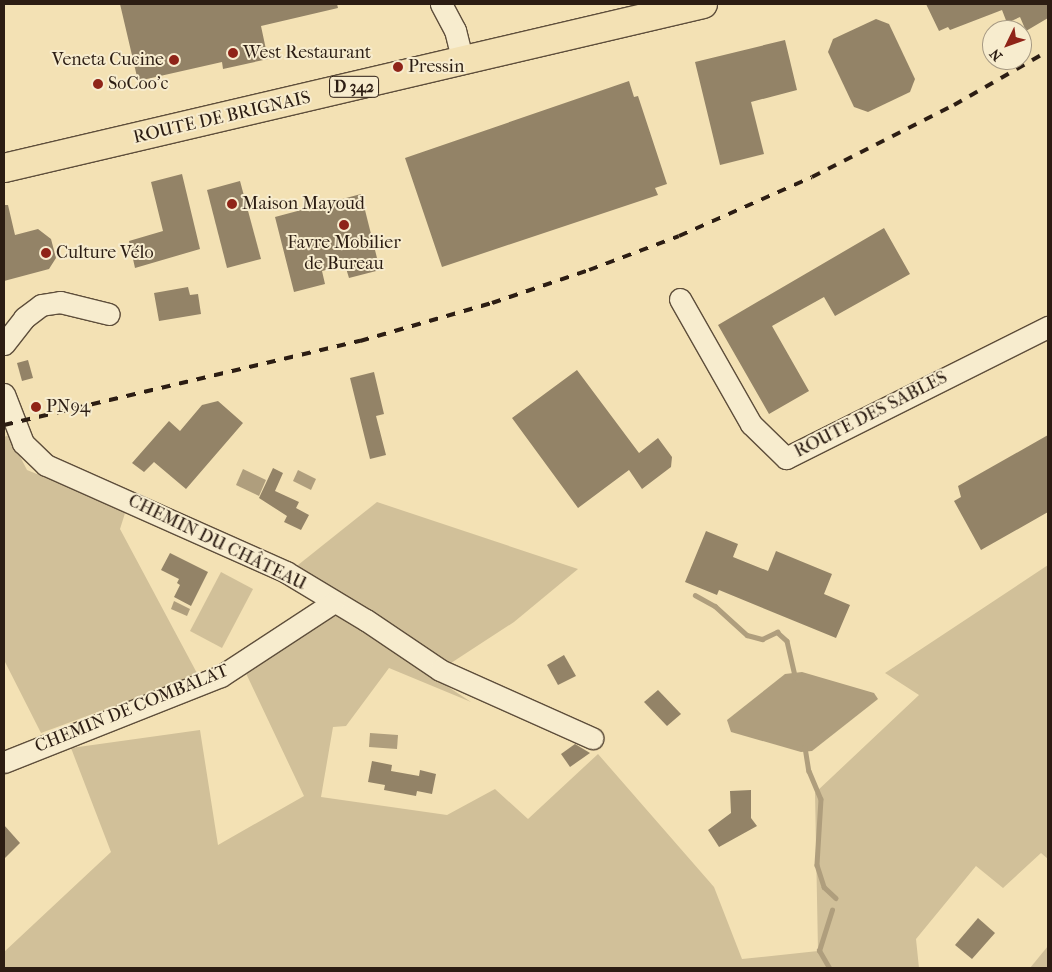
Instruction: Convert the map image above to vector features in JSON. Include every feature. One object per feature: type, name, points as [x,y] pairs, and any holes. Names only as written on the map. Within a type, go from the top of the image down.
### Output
[{"type":"main road","name":"ROUTE DE BRIGNAIS","points":[[4,168],[463,62],[703,4]]},
{"type":"street","points":[[441,4],[455,30],[463,62]]},
{"type":"street","name":"ROUTE DES SABLES","points":[[680,299],[751,424],[786,458],[1048,327]]},
{"type":"street","points":[[4,344],[24,318],[41,305],[60,302],[109,314]]},
{"type":"street","name":"CHEMIN DU CHÂTEAU","points":[[4,394],[23,443],[46,465],[286,572],[366,620],[440,670],[592,738]]},
{"type":"street","name":"CHEMIN DE COMBALAT","points":[[4,762],[221,676],[334,602]]},
{"type":"shaded area","points":[[9,435],[27,470],[126,510],[120,529],[198,675],[41,733],[4,660],[4,437]]},
{"type":"shaded area","points":[[243,469],[266,480],[259,496],[236,485]]},
{"type":"shaded area","points":[[298,470],[316,479],[311,490],[293,481]]},
{"type":"shaded area","points":[[377,502],[578,569],[514,622],[451,663],[293,569]]},
{"type":"shaded area","points":[[1048,565],[1048,859],[1041,853],[1003,888],[976,866],[916,939],[919,968],[4,968],[4,952],[111,852],[71,748],[200,730],[218,845],[304,796],[243,667],[331,609],[471,702],[389,668],[346,726],[333,727],[321,797],[447,815],[495,789],[528,819],[598,754],[714,887],[742,959],[818,951],[815,793],[919,695],[885,673]]},
{"type":"shaded area","points":[[221,572],[253,589],[222,648],[190,631]]},
{"type":"shaded area","points":[[174,601],[190,609],[187,616],[171,609]]},
{"type":"shaded area","points":[[802,672],[874,693],[878,699],[812,751],[801,752],[731,732],[727,720],[785,674]]},
{"type":"shaded area","points":[[370,733],[398,735],[397,749],[369,747]]},
{"type":"shaded area","points":[[1048,946],[1048,968],[1030,968]]},
{"type":"building","points":[[120,4],[337,4],[338,8],[261,26],[268,59],[223,69],[222,62],[138,81]]},
{"type":"building","points":[[926,4],[1048,4],[1048,18],[1032,27],[1032,20],[1021,20],[1020,17],[1014,20],[1006,20],[1002,10],[950,30],[948,27],[939,31]]},
{"type":"building","points":[[876,19],[889,24],[915,79],[910,92],[868,112],[854,107],[828,52],[833,39]]},
{"type":"building","points":[[785,40],[797,90],[751,102],[764,154],[720,165],[695,62]]},
{"type":"building","points":[[629,81],[634,97],[638,96],[667,184],[655,188],[658,195],[442,267],[405,158]]},
{"type":"building","points":[[182,174],[200,249],[135,268],[129,241],[163,231],[151,182]]},
{"type":"building","points":[[240,181],[261,259],[227,268],[207,190]]},
{"type":"building","points":[[361,194],[380,270],[349,278],[345,265],[322,271],[325,284],[294,292],[275,217]]},
{"type":"building","points":[[4,205],[8,205],[15,235],[38,229],[51,239],[56,258],[49,269],[4,281]]},
{"type":"building","points":[[884,228],[910,274],[835,316],[824,297],[772,326],[809,391],[769,414],[718,325]]},
{"type":"building","points":[[188,287],[190,295],[198,294],[201,314],[159,321],[154,293]]},
{"type":"building","points":[[28,360],[33,378],[22,381],[17,363]]},
{"type":"building","points":[[577,370],[639,453],[658,438],[672,457],[671,467],[642,489],[629,470],[578,508],[512,418]]},
{"type":"building","points":[[374,372],[384,414],[376,416],[386,455],[370,459],[350,378]]},
{"type":"building","points":[[218,401],[243,423],[186,489],[154,462],[144,472],[132,463],[169,421],[180,431],[202,405]]},
{"type":"building","points":[[1048,435],[1048,512],[981,550],[954,501],[961,497],[958,486]]},
{"type":"building","points":[[273,468],[283,473],[275,491],[299,502],[296,508],[309,515],[301,530],[284,522],[287,516],[259,498]]},
{"type":"building","points":[[706,531],[738,544],[733,557],[768,571],[776,551],[832,574],[824,594],[850,605],[836,638],[719,590],[717,595],[685,582]]},
{"type":"building","points":[[170,553],[208,572],[191,606],[174,597],[180,585],[177,583],[179,579],[161,570]]},
{"type":"building","points":[[564,655],[576,676],[558,685],[547,665]]},
{"type":"building","points":[[658,690],[681,714],[667,726],[644,702]]},
{"type":"building","points":[[575,744],[590,753],[570,767],[561,754]]},
{"type":"building","points":[[372,761],[392,765],[391,771],[419,776],[420,770],[436,774],[432,794],[417,791],[416,796],[384,790],[385,785],[368,782]]},
{"type":"building","points":[[751,790],[751,818],[757,826],[719,847],[708,830],[731,813],[730,791]]},
{"type":"building","points":[[4,825],[20,843],[4,859]]},
{"type":"building","points":[[978,918],[995,933],[972,959],[955,945]]},
{"type":"waterway","points":[[695,595],[715,606],[747,635],[762,639],[777,632],[787,641],[795,677]]},
{"type":"waterway","points":[[805,747],[809,771],[821,799],[817,865],[824,887],[836,898]]},
{"type":"waterway","points":[[829,968],[819,951],[832,910]]},
{"type":"railway","points":[[4,425],[360,341],[492,303],[589,270],[679,236],[812,177],[954,105],[1048,51]]},
{"type":"place","name":"West Restaurant","points":[[233,53]]},
{"type":"place","name":"Veneta Cucine","points":[[174,60]]},
{"type":"place","name":"Pressin","points":[[398,67]]},
{"type":"place","name":"SoCoo'c","points":[[98,84]]},
{"type":"place","name":"Maison Mayoud","points":[[232,204]]},
{"type":"place","name":"Favre Mobilier de Bureau","points":[[344,225]]},
{"type":"place","name":"Culture Vélo","points":[[46,253]]},
{"type":"place","name":"PN94","points":[[36,407]]}]
